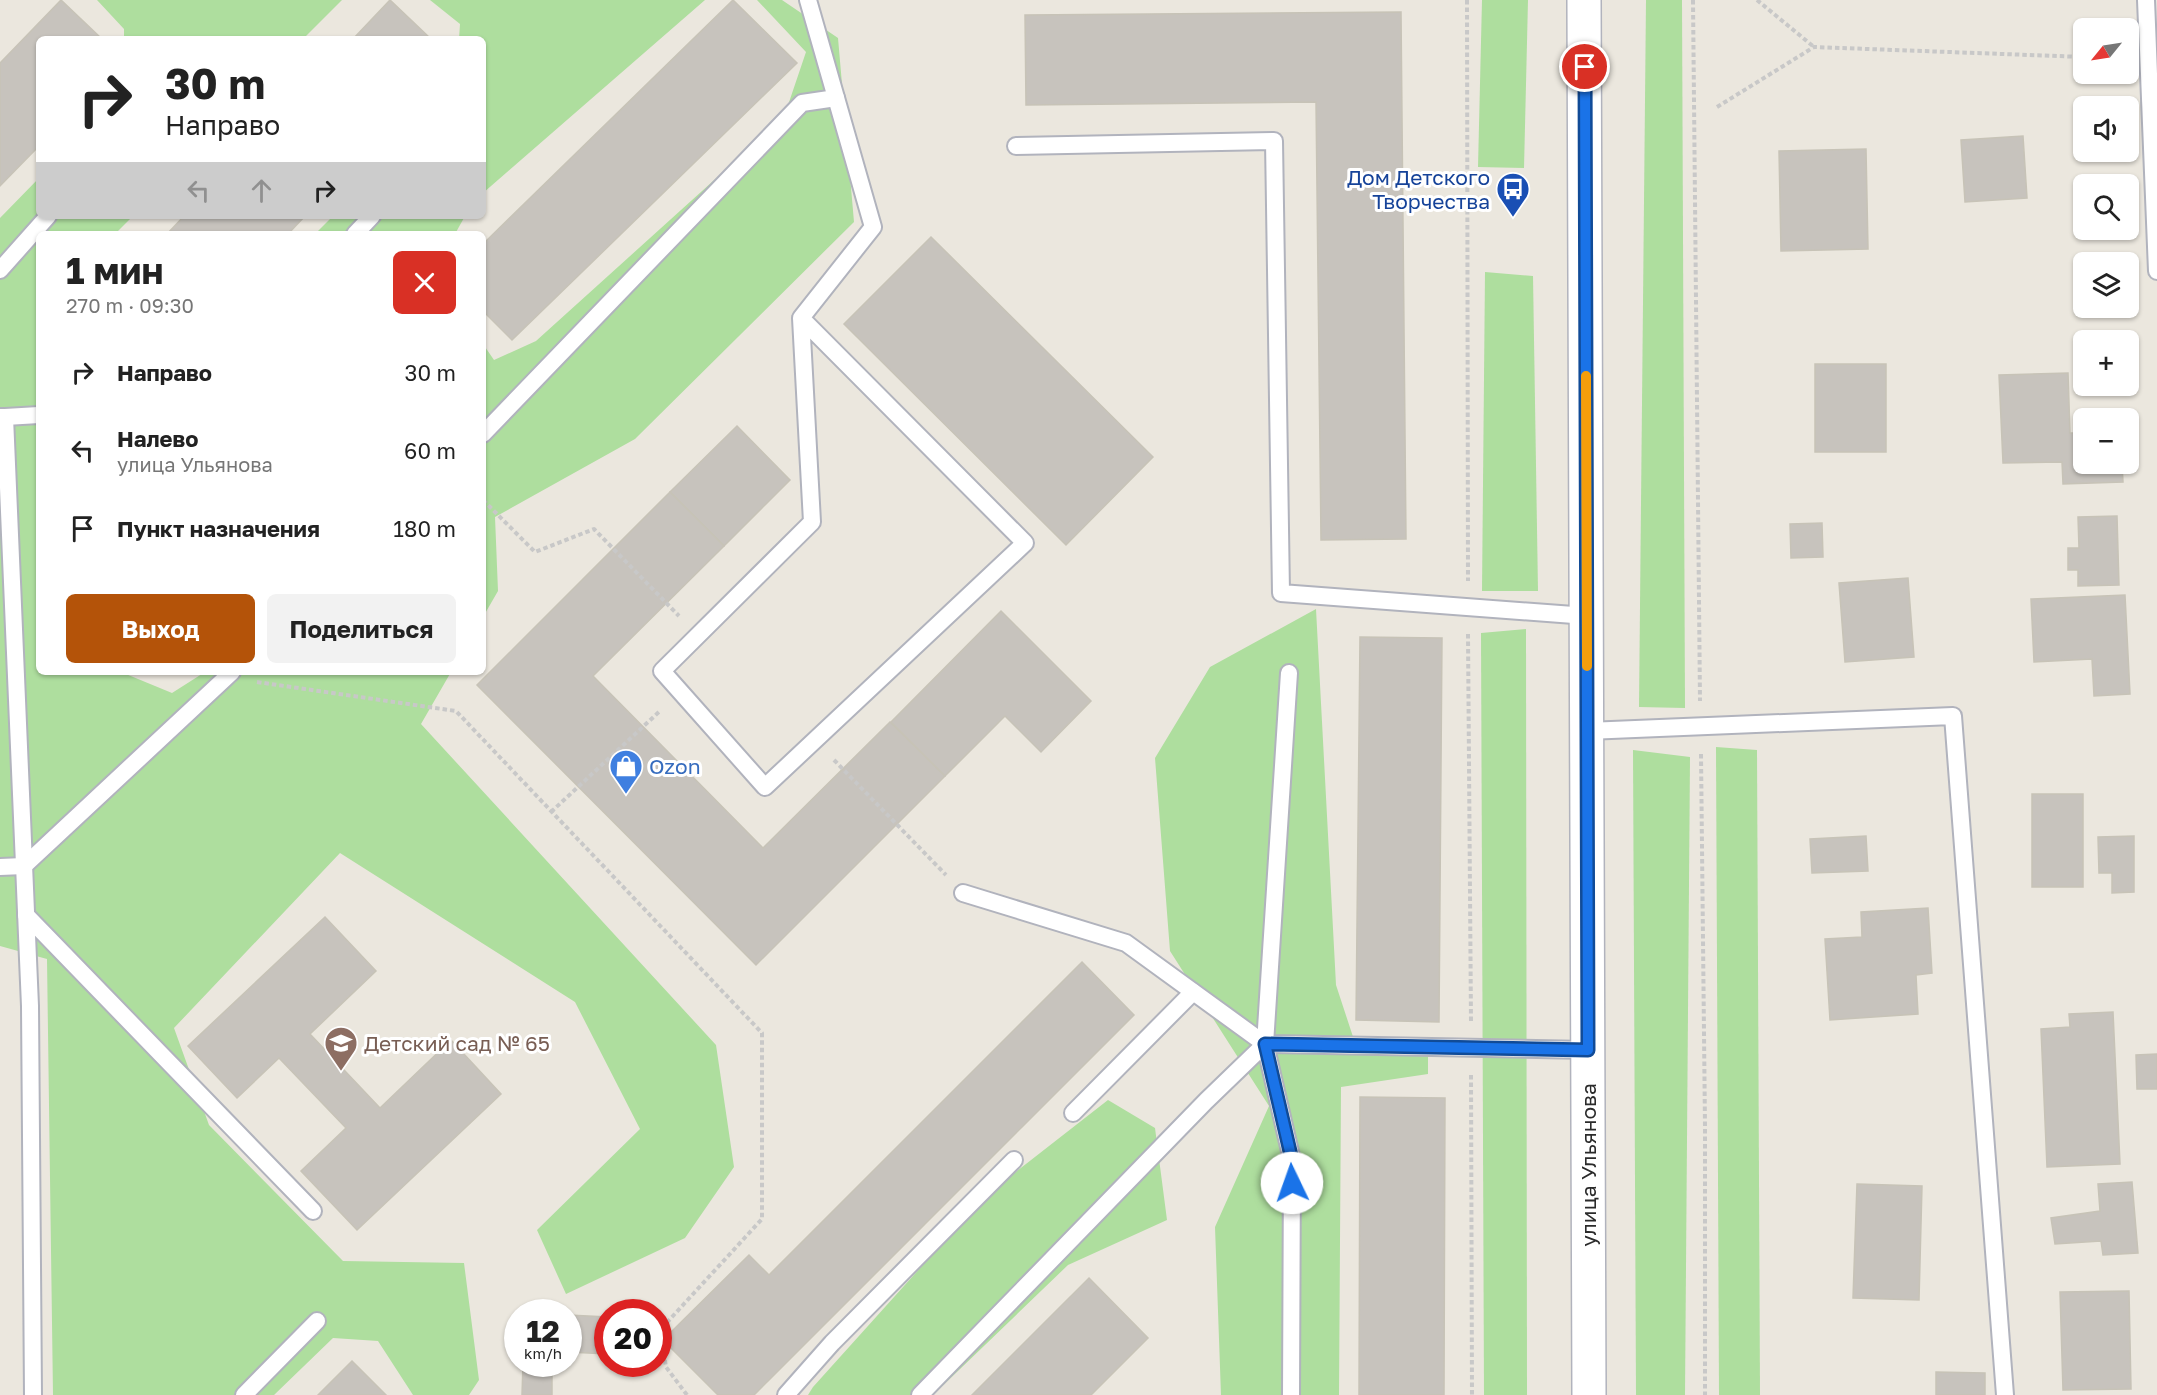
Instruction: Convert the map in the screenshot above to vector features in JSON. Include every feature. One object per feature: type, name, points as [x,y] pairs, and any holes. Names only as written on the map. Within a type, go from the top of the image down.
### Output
[{"type":"main road","name":"улица Ульянова","points":[[1584,0],[1589,1395]]},
{"type":"lane","points":[[801,318],[1025,543],[765,787],[662,671],[812,522],[801,318],[873,227],[808,0]]},
{"type":"lane","points":[[2146,0],[2157,271]]},
{"type":"lane","points":[[486,432],[802,103],[836,98]]},
{"type":"lane","points":[[1016,146],[1274,141],[1281,593],[1587,616]]},
{"type":"lane","points":[[0,270],[45,219]]},
{"type":"lane","points":[[358,231],[369,219]]},
{"type":"lane","points":[[33,1395],[30,1006],[2,417],[36,415]]},
{"type":"lane","points":[[1289,673],[1265,1044],[1292,1160],[1291,1395]]},
{"type":"lane","points":[[0,867],[24,866],[229,675]]},
{"type":"lane","points":[[1587,731],[1953,716],[2005,1395]]},
{"type":"lane","points":[[963,893],[1126,943],[1265,1044],[1588,1050]]},
{"type":"lane","points":[[26,915],[313,1210]]},
{"type":"lane","points":[[1073,1113],[1193,992]]},
{"type":"lane","points":[[920,1395],[1206,1101],[1265,1044]]},
{"type":"lane","points":[[786,1395],[832,1343],[1014,1160]]},
{"type":"lane","points":[[244,1395],[317,1321]]},
{"type":"path","points":[[1467,0],[1472,1395]]},
{"type":"path","points":[[1757,0],[1814,47]]},
{"type":"path","points":[[1718,107],[1814,47],[2073,57]]},
{"type":"path","points":[[486,503],[535,552],[594,529],[698,636]]},
{"type":"path","points":[[229,675],[456,711],[762,1033],[762,1219],[660,1330],[666,1367],[687,1395]]},
{"type":"path","points":[[551,812],[680,692]]},
{"type":"path","points":[[815,740],[963,893]]},
{"type":"green space","points":[[97,0],[342,0],[306,36],[124,36],[124,29]]},
{"type":"green space","points":[[430,0],[705,0],[486,190],[486,36],[459,36],[460,24]]},
{"type":"green space","points":[[757,0],[782,0],[838,38],[854,222],[635,439],[495,517],[498,591],[486,612],[486,348],[494,360],[536,341],[784,117],[806,52]]},
{"type":"green space","points":[[1482,0],[1528,0],[1524,168],[1478,167]]},
{"type":"green space","points":[[1646,0],[1682,0],[1685,708],[1639,707]]},
{"type":"green space","points":[[36,181],[36,219],[130,219],[118,231],[36,231],[36,675],[128,675],[172,693],[200,675],[449,675],[421,724],[716,1045],[734,1167],[685,1238],[566,1294],[537,1230],[640,1129],[575,1002],[340,853],[174,1028],[209,1125],[343,1261],[464,1263],[479,1380],[469,1395],[413,1395],[378,1341],[333,1338],[274,1395],[53,1395],[47,959],[0,946],[0,218]]},
{"type":"green space","points":[[330,219],[463,219],[457,231],[318,231]]},
{"type":"green space","points":[[1485,272],[1533,276],[1538,591],[1482,591]]},
{"type":"green space","points":[[1316,609],[1336,985],[1357,1049],[1428,1046],[1428,1074],[1341,1087],[1339,1395],[1221,1395],[1215,1227],[1269,1106],[1170,951],[1155,758],[1210,667]]},
{"type":"green space","points":[[1526,629],[1527,1395],[1484,1395],[1481,633]]},
{"type":"green space","points":[[1716,747],[1757,750],[1760,1395],[1719,1395]]},
{"type":"green space","points":[[1633,750],[1690,757],[1685,1395],[1636,1395]]},
{"type":"green space","points":[[1108,1100],[1155,1128],[1167,1220],[1068,1265],[933,1395],[808,1395],[985,1196]]},
{"type":"building","points":[[61,0],[99,36],[36,36],[36,149],[0,186],[0,63]]},
{"type":"building","points":[[390,0],[428,36],[356,36]]},
{"type":"building","points":[[733,0],[797,63],[512,340],[486,314],[486,241]]},
{"type":"building","points":[[1401,12],[1406,539],[1321,540],[1316,102],[1026,105],[1025,15]]},
{"type":"building","points":[[2023,136],[2027,198],[1965,202],[1961,140]]},
{"type":"building","points":[[1866,149],[1868,249],[1781,251],[1779,151]]},
{"type":"building","points":[[181,219],[302,219],[291,231],[170,231]]},
{"type":"building","points":[[931,237],[1153,457],[1066,545],[844,324]]},
{"type":"building","points":[[1815,364],[1886,364],[1886,452],[1815,452]]},
{"type":"building","points":[[2068,373],[2070,433],[2073,433],[2073,474],[2123,474],[2123,482],[2063,484],[2062,462],[2003,463],[1999,375]]},
{"type":"building","points":[[737,426],[790,480],[724,546],[670,492]]},
{"type":"building","points":[[670,492],[724,546],[593,676],[763,848],[890,722],[945,776],[756,965],[477,685]]},
{"type":"building","points":[[2117,516],[2119,585],[2078,586],[2078,570],[2068,570],[2068,548],[2079,548],[2078,517]]},
{"type":"building","points":[[1822,523],[1823,557],[1791,558],[1790,524]]},
{"type":"building","points":[[1908,578],[1914,657],[1845,662],[1839,583]]},
{"type":"building","points":[[2125,595],[2130,694],[2094,696],[2092,659],[2034,662],[2031,599]]},
{"type":"building","points":[[1001,611],[1091,701],[1041,752],[1005,716],[945,776],[891,722]]},
{"type":"building","points":[[1360,637],[1442,638],[1439,1022],[1356,1020]]},
{"type":"building","points":[[2032,794],[2083,794],[2083,887],[2032,887]]},
{"type":"building","points":[[1866,836],[1868,871],[1812,873],[1810,839]]},
{"type":"building","points":[[2134,836],[2134,892],[2112,893],[2112,873],[2099,873],[2098,837]]},
{"type":"building","points":[[1928,908],[1932,973],[1916,975],[1918,1014],[1830,1020],[1825,939],[1862,937],[1861,912]]},
{"type":"building","points":[[325,917],[376,971],[310,1034],[380,1108],[451,1040],[501,1094],[357,1230],[301,1171],[346,1128],[279,1058],[237,1098],[188,1046]]},
{"type":"building","points":[[1082,962],[1134,1015],[754,1395],[718,1395],[672,1349],[672,1331],[749,1255],[769,1275]]},
{"type":"building","points":[[2113,1012],[2120,1164],[2047,1167],[2041,1029],[2070,1027],[2069,1014]]},
{"type":"building","points":[[2157,1054],[2157,1089],[2137,1089],[2136,1055]]},
{"type":"building","points":[[1360,1097],[1445,1098],[1444,1395],[1359,1395]]},
{"type":"building","points":[[2132,1182],[2138,1253],[2103,1255],[2101,1241],[2055,1244],[2051,1218],[2100,1211],[2098,1184]]},
{"type":"building","points":[[1857,1184],[1922,1186],[1919,1300],[1853,1298]]},
{"type":"building","points":[[1089,1278],[1148,1338],[1091,1395],[972,1395]]},
{"type":"building","points":[[2129,1291],[2131,1389],[2063,1390],[2060,1292]]},
{"type":"building","points":[[582,1316],[594,1316],[594,1353],[582,1353]]},
{"type":"building","points":[[352,1361],[386,1395],[318,1395]]},
{"type":"building","points":[[1936,1372],[1985,1373],[1985,1395],[1936,1395]]},
{"type":"building","points":[[523,1377],[552,1377],[552,1395],[522,1395]]},
{"type":"slow traffic","points":[[1586,376],[1587,666]]},
{"type":"place","name":"Дом Детского Творчества","points":[[1513,218]]},
{"type":"place","name":"Ozon","points":[[626,795]]},
{"type":"place","name":"Детский сад № 65","points":[[341,1072]]},
{"type":"route","points":[[1292,1183],[1292,1160],[1265,1044],[1588,1050],[1585,67]]}]
